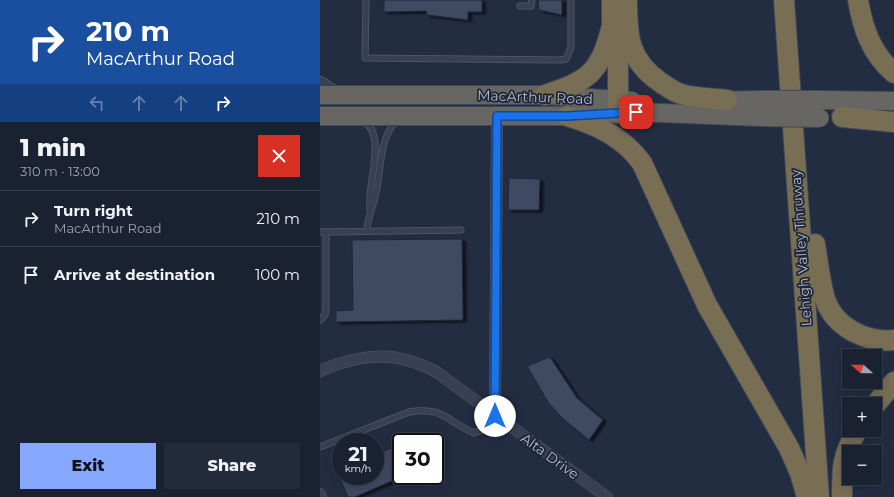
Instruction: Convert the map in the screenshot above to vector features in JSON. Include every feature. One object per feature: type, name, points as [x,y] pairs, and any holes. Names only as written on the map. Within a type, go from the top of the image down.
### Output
[{"type":"highway","points":[[612,0],[612,23],[618,64],[618,107]]},
{"type":"highway","points":[[627,0],[627,28],[630,45],[638,61],[647,71],[661,83],[680,94],[727,100]]},
{"type":"highway","name":"Lehigh Valley Thruway","points":[[784,0],[819,497]]},
{"type":"highway","name":"Lehigh Valley Thruway","points":[[797,0],[832,497]]},
{"type":"highway","points":[[858,0],[863,24],[870,44],[881,61],[894,73]]},
{"type":"highway","points":[[545,95],[578,83],[591,73],[602,58],[612,23]]},
{"type":"highway","name":"MacArthur Road","points":[[328,95],[545,95],[618,107],[701,114],[762,117],[842,117]]},
{"type":"highway","name":"MacArthur Road","points":[[320,116],[567,116],[618,107],[727,100],[894,101]]},
{"type":"highway","points":[[567,116],[593,125],[609,133],[631,149],[642,163],[706,305],[789,448],[800,473],[807,497]]},
{"type":"highway","points":[[842,117],[894,122]]},
{"type":"highway","points":[[815,244],[825,299],[836,318],[847,328],[859,334],[879,340],[894,340]]},
{"type":"highway","points":[[882,397],[894,382]]},
{"type":"highway","points":[[842,497],[842,466],[854,437]]},
{"type":"street","points":[[320,84],[328,95]]},
{"type":"street","points":[[495,416],[497,116]]},
{"type":"street","name":"Alta Drive","points":[[320,371],[344,362],[364,357],[380,356],[410,360],[438,374],[607,497]]},
{"type":"lane","points":[[366,0],[365,58],[561,60],[566,59],[571,48],[571,0]]},
{"type":"lane","points":[[520,6],[531,6],[532,0]]},
{"type":"lane","points":[[355,115],[369,124],[375,134],[376,148],[369,199],[370,211]]},
{"type":"lane","points":[[367,231],[387,135],[400,116]]},
{"type":"lane","points":[[320,320],[325,315],[326,308],[323,232],[461,230]]},
{"type":"lane","points":[[320,447],[409,412],[425,409],[439,412],[474,433],[482,430],[495,416]]},
{"type":"building","points":[[384,0],[482,0],[482,12],[468,12],[468,20],[427,15],[426,11],[384,12]]},
{"type":"building","points":[[538,0],[562,0],[562,15],[539,10]]},
{"type":"building","points":[[509,178],[540,179],[539,210],[508,210]]},
{"type":"building","points":[[462,239],[463,320],[336,322],[336,311],[353,310],[352,240]]},
{"type":"building","points":[[550,357],[577,398],[603,420],[589,440],[562,418],[548,402],[527,366]]},
{"type":"building","points":[[392,448],[392,481],[384,484],[384,451]]},
{"type":"building","points":[[343,485],[383,485],[355,497],[348,497]]},
{"type":"route","points":[[495,416],[497,116],[567,116],[636,112]]}]
